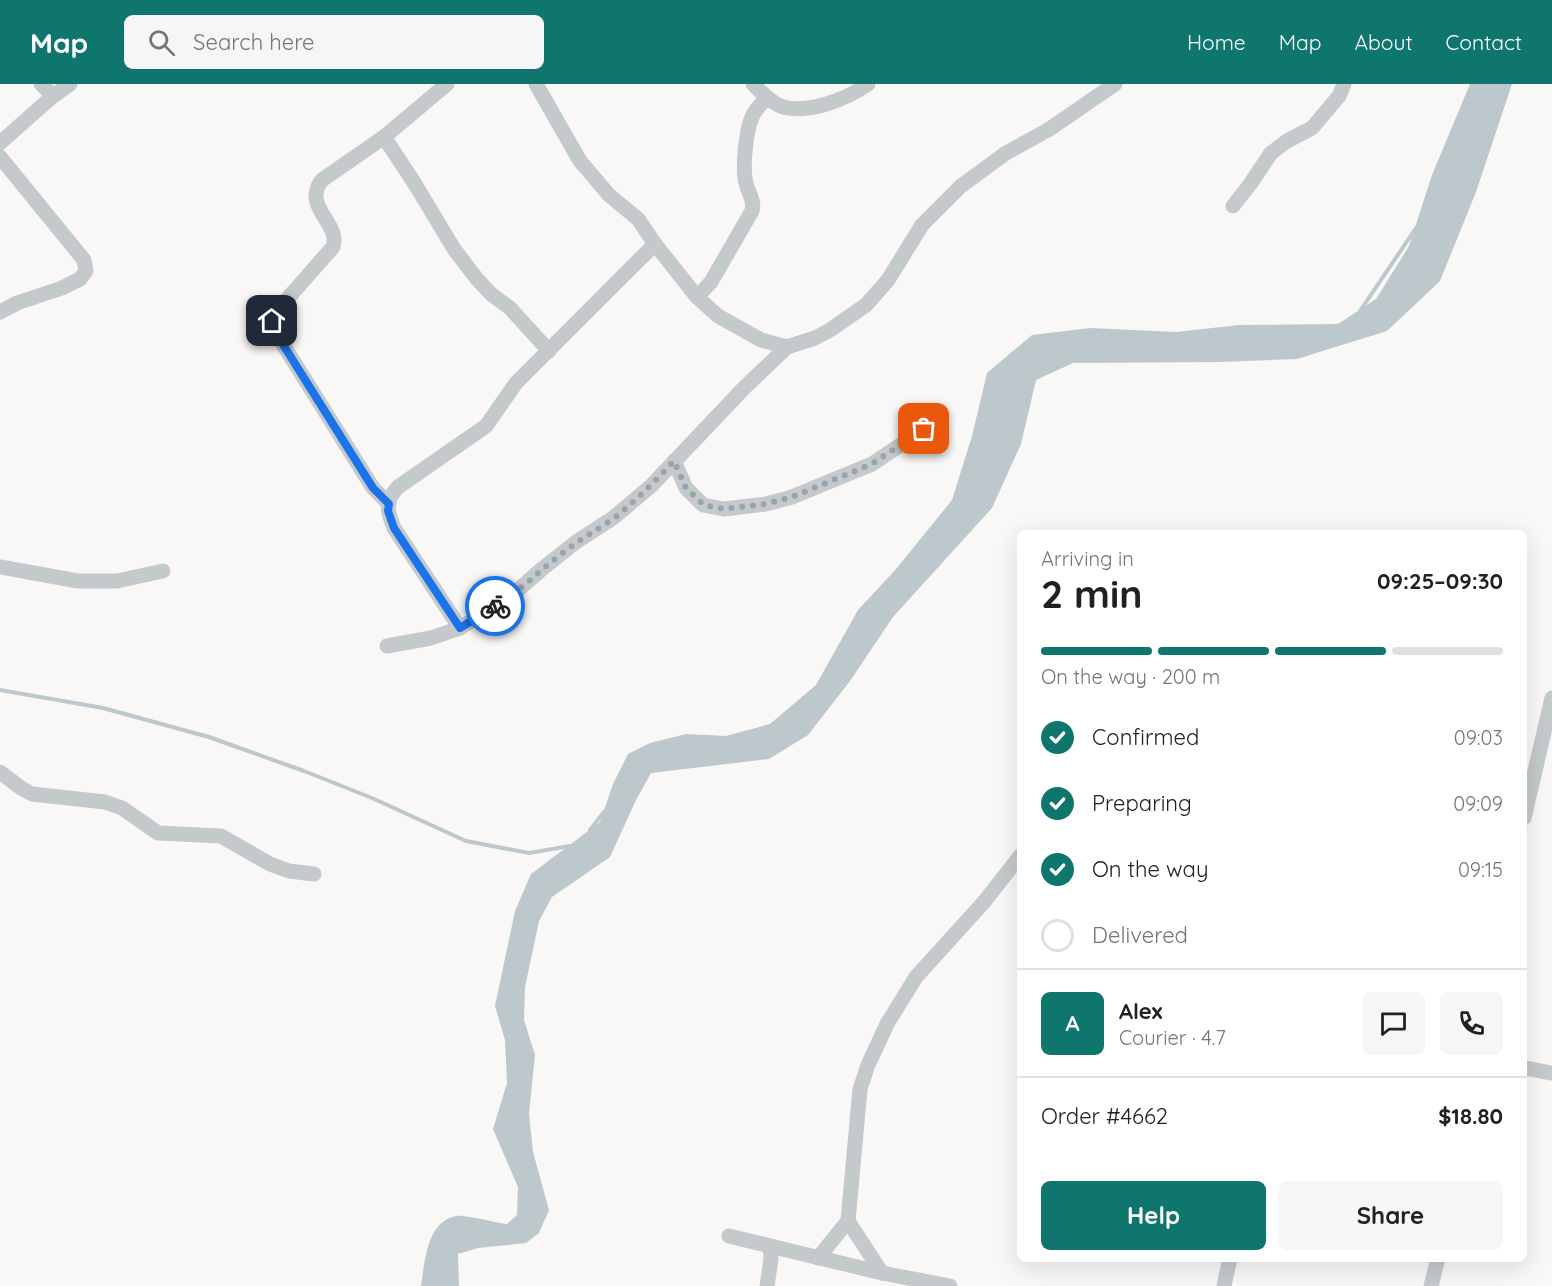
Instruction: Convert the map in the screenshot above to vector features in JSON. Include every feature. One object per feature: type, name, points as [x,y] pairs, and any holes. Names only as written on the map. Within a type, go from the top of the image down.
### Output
[{"type":"street","points":[[41,84],[53,96]]},
{"type":"street","points":[[0,143],[70,84]]},
{"type":"street","points":[[536,84],[580,161],[609,195],[638,219],[697,297],[718,316],[760,339],[787,347]]},
{"type":"street","points":[[753,84],[766,98],[782,106],[801,108],[828,104],[868,84]]},
{"type":"street","points":[[387,646],[431,638],[460,628],[511,596],[559,555],[613,518],[651,486],[744,388],[787,347],[815,338],[866,305],[888,280],[922,225],[961,186],[1006,153],[1048,130],[1115,84]]},
{"type":"street","points":[[1233,206],[1271,153],[1287,141],[1312,128],[1339,96],[1344,84]]},
{"type":"street","points":[[389,504],[373,488],[272,327],[272,321],[274,314],[333,247],[336,240],[317,202],[316,190],[322,180],[384,137],[442,85]]},
{"type":"street","points":[[697,297],[711,282],[752,211],[752,200],[744,168],[747,132],[758,106],[766,98]]},
{"type":"street","points":[[384,137],[454,249],[477,279],[491,294],[510,308],[549,351]]},
{"type":"street","points":[[0,157],[84,260],[86,271],[80,279],[62,288],[26,300],[0,312]]},
{"type":"street","points":[[460,628],[394,528],[388,511],[389,496],[398,487],[486,426],[516,383],[655,244]]},
{"type":"street","points":[[674,461],[686,488],[704,505],[724,509],[766,504],[792,497],[872,464],[942,418]]},
{"type":"street","points":[[0,567],[78,581],[117,581],[163,571]]},
{"type":"street","points":[[1527,805],[1552,698]]},
{"type":"street","points":[[0,772],[32,794],[105,802],[122,808],[158,833],[221,836],[270,864],[289,871],[314,874]]},
{"type":"street","points":[[818,1258],[848,1221],[860,1089],[868,1065],[887,1024],[916,977],[1017,863]]},
{"type":"street","points":[[1527,1069],[1552,1073]]},
{"type":"street","points":[[848,1221],[882,1273]]},
{"type":"street","points":[[729,1236],[882,1273],[950,1286]]},
{"type":"street","points":[[766,1286],[771,1259],[770,1246]]},
{"type":"street","points":[[1224,1286],[1229,1262]]},
{"type":"street","points":[[1431,1286],[1437,1262]]},
{"type":"shaded area","points":[[1470,84],[1512,84],[1476,192],[1440,281],[1387,331],[1297,359],[1073,363],[1036,380],[1021,444],[992,508],[893,617],[850,681],[808,735],[769,759],[651,773],[610,857],[552,897],[539,921],[525,987],[524,1020],[535,1055],[529,1114],[533,1152],[549,1210],[539,1233],[526,1243],[478,1248],[458,1254],[459,1286],[421,1286],[429,1244],[438,1226],[446,1220],[460,1216],[507,1224],[517,1215],[518,1187],[493,1129],[507,1083],[505,1040],[495,1006],[515,911],[531,874],[600,822],[613,784],[628,754],[650,743],[686,734],[726,736],[770,724],[816,685],[858,610],[897,568],[952,500],[972,436],[987,373],[1032,335],[1090,328],[1176,332],[1239,325],[1338,324],[1376,299],[1409,246],[1432,175]]},
{"type":"waterway","points":[[1360,311],[1416,228]]},
{"type":"waterway","points":[[0,690],[103,708],[209,737],[372,798],[466,841],[529,853],[570,846]]},
{"type":"waterway","points":[[590,830],[604,812]]},
{"type":"way so far","points":[[495,606],[511,596],[576,542],[613,518],[651,486],[674,461],[686,488],[704,505],[724,509],[766,504],[792,497],[872,464],[924,429]]},
{"type":"route","points":[[272,321],[272,327],[373,488],[389,504],[388,511],[394,528],[460,628],[495,606]]}]
